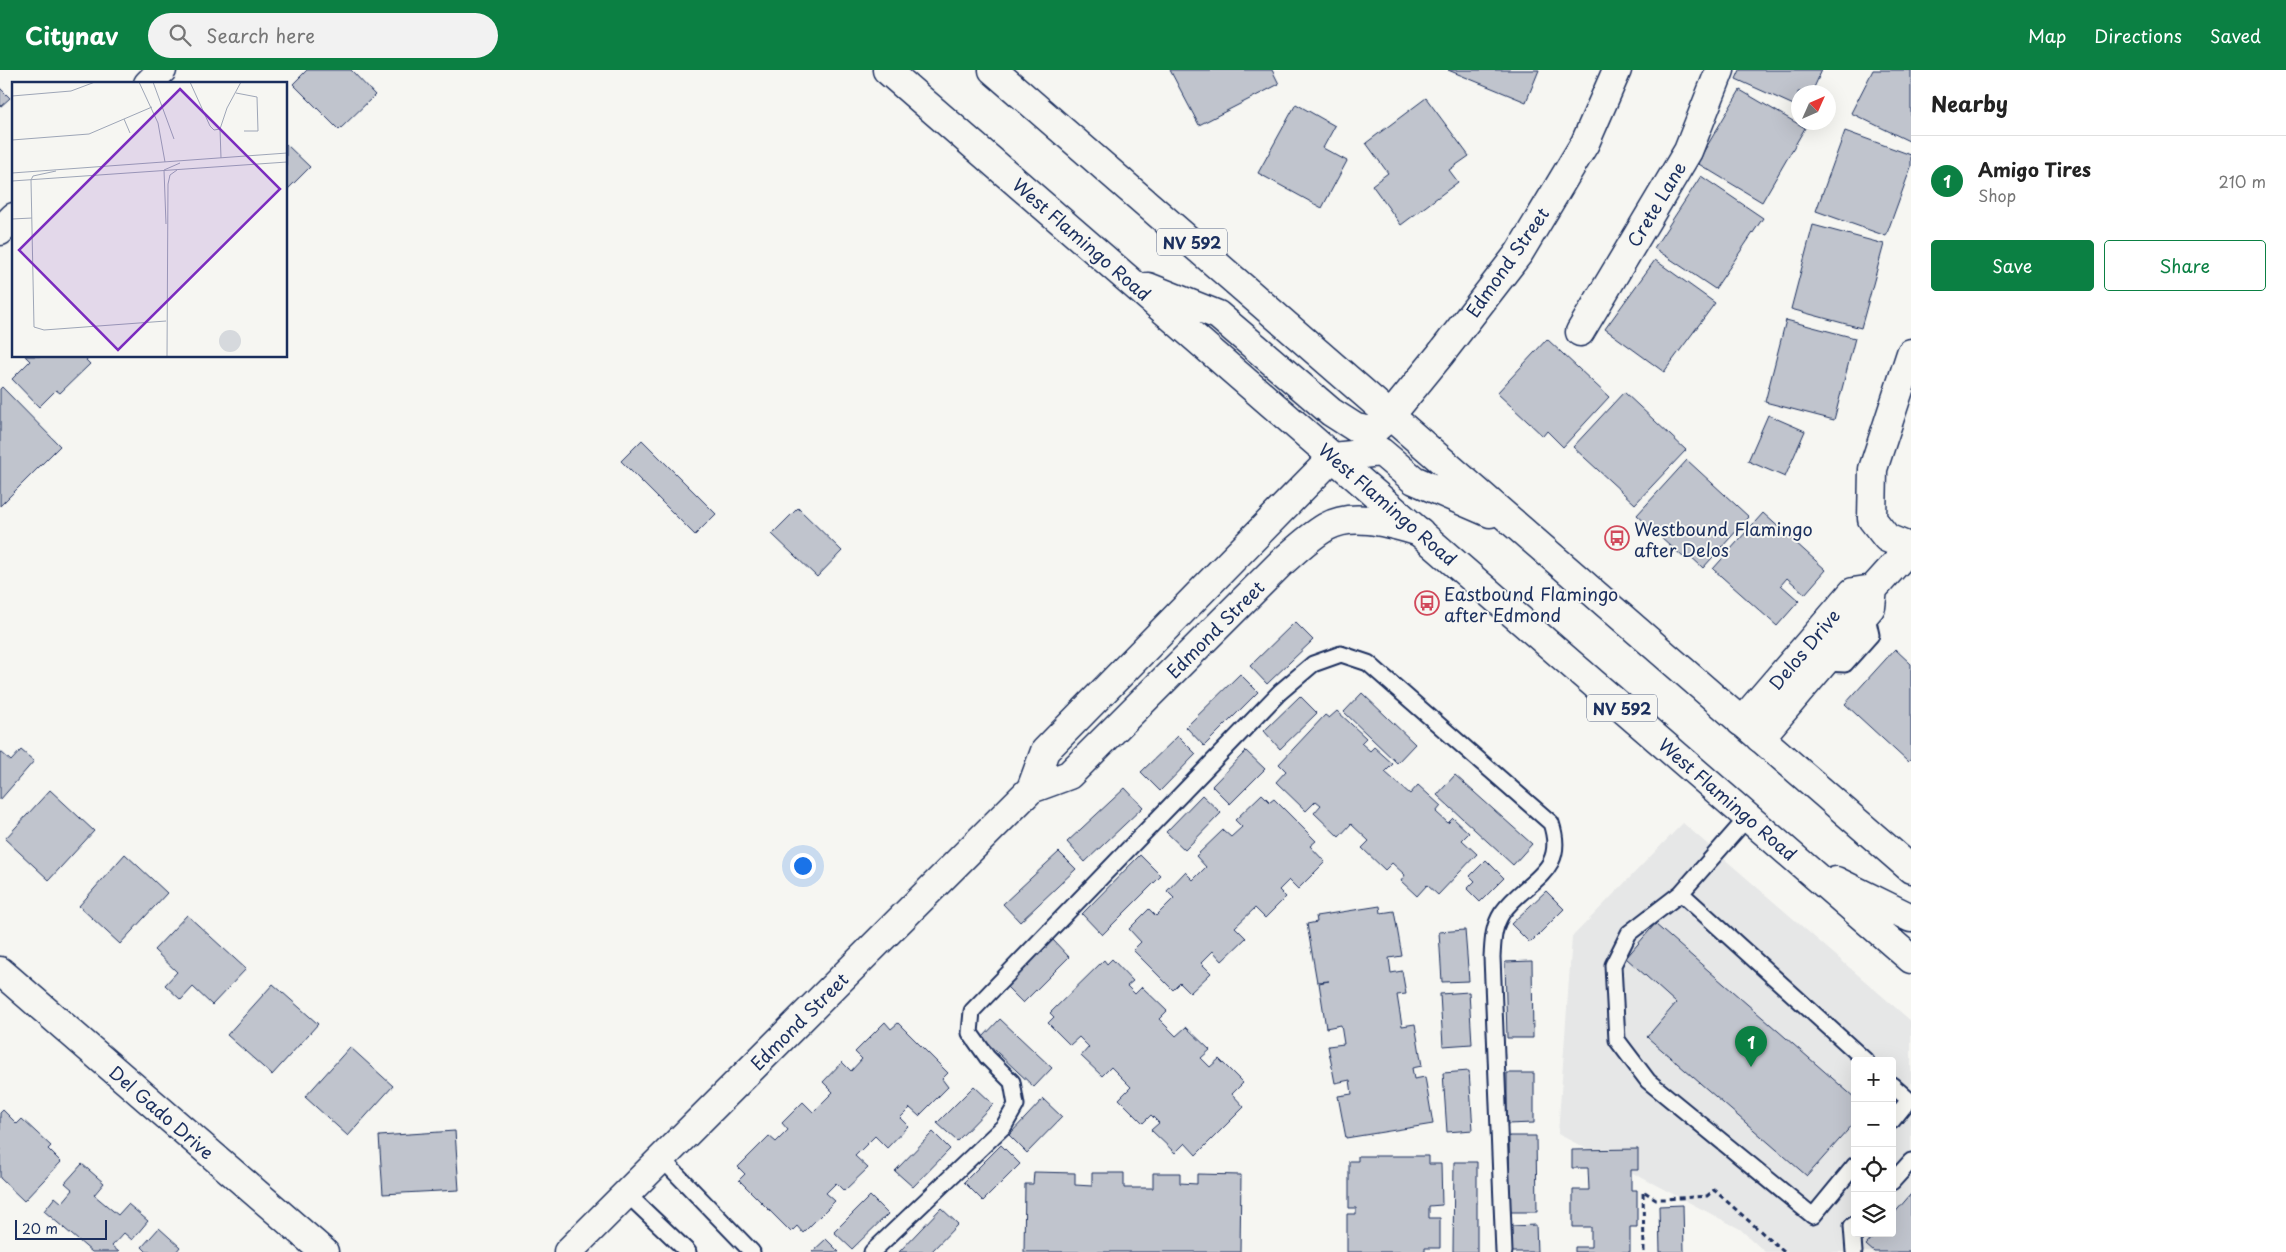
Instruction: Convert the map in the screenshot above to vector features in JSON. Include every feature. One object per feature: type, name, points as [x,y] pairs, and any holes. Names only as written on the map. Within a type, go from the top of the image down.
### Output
[{"type":"street","points":[[150,82],[162,70]]},
{"type":"street","name":"West Flamingo Road","points":[[887,70],[1911,959]]},
{"type":"street","name":"NV 592","points":[[993,70],[1911,869]]},
{"type":"street","name":"Edmond Street","points":[[1128,279],[1218,315],[1331,412],[1356,428],[1373,432],[1391,415],[1440,356],[1519,253],[1584,144],[1617,70]]},
{"type":"street","name":"Crete Lane","points":[[1580,332],[1688,151],[1720,70]]},
{"type":"street","points":[[0,231],[12,219]]},
{"type":"street","points":[[1870,601],[1910,547],[1887,538],[1872,519],[1873,469],[1911,353]]},
{"type":"street","points":[[1333,457],[1381,452],[1414,480],[1512,522]]},
{"type":"street","name":"Edmond Street","points":[[1031,789],[1045,751],[1333,457]]},
{"type":"street","name":"Edmond Street","points":[[568,1252],[1031,789],[1069,775],[1280,564],[1327,526],[1345,521],[1388,522],[1420,532]]},
{"type":"street","name":"Delos Drive","points":[[1751,730],[1827,646],[1853,592],[1870,601]]},
{"type":"street","points":[[1801,864],[1911,918]]},
{"type":"street","name":"Del Gado Drive","points":[[0,972],[324,1252]]},
{"type":"lane","points":[[1827,646],[1845,664],[1871,635],[1870,601]]},
{"type":"lane","points":[[872,1252],[1004,1126],[1016,1106],[1012,1082],[987,1057],[970,1034],[972,1011],[992,987],[1280,692],[1313,664],[1341,654],[1368,663],[1551,823],[1556,840],[1552,863],[1503,913],[1493,932],[1492,958],[1504,1252]]},
{"type":"lane","points":[[1748,817],[1681,893],[1629,933],[1613,965],[1617,1040],[1648,1081],[1813,1216],[1851,1170]]},
{"type":"lane","points":[[1681,893],[1862,1057]]},
{"type":"lane","points":[[1896,1089],[1910,1101],[1896,1116]]},
{"type":"lane","points":[[661,1158],[752,1252]]},
{"type":"lane","points":[[1896,1177],[1911,1160]]},
{"type":"lane","points":[[626,1193],[688,1252]]},
{"type":"lane","points":[[1853,1237],[1854,1252]]},
{"type":"path","points":[[1644,1252],[1642,1192],[1656,1199],[1666,1199],[1707,1196],[1714,1190],[1784,1252]]},
{"type":"shaded area","points":[[1683,823],[1911,1021],[1911,1252],[1765,1252],[1740,1229],[1558,1134],[1572,937]]},
{"type":"building","points":[[307,70],[351,70],[375,95],[339,130],[293,84]]},
{"type":"building","points":[[1170,70],[1272,70],[1279,84],[1199,125]]},
{"type":"building","points":[[1448,70],[1539,70],[1526,102]]},
{"type":"building","points":[[1740,70],[1822,70],[1815,85],[1791,85],[1791,104],[1736,79]]},
{"type":"building","points":[[1873,70],[1911,70],[1911,142],[1851,113]]},
{"type":"building","points":[[0,88],[10,98],[0,107]]},
{"type":"building","points":[[1740,90],[1791,120],[1791,130],[1804,130],[1762,202],[1697,163]]},
{"type":"building","points":[[1426,98],[1469,156],[1449,170],[1458,182],[1401,225],[1372,185],[1388,173],[1366,143]]},
{"type":"building","points":[[1296,104],[1335,126],[1323,148],[1347,161],[1322,208],[1258,173]]},
{"type":"building","points":[[1845,131],[1911,155],[1911,167],[1886,236],[1816,211]]},
{"type":"building","points":[[288,146],[310,167],[288,189]]},
{"type":"building","points":[[1701,176],[1763,218],[1715,289],[1654,248]]},
{"type":"building","points":[[1813,225],[1884,244],[1861,328],[1791,309]]},
{"type":"building","points":[[1655,260],[1715,303],[1664,372],[1605,329]]},
{"type":"building","points":[[1786,320],[1855,338],[1834,420],[1765,402]]},
{"type":"building","points":[[1547,339],[1609,397],[1563,447],[1547,431],[1543,436],[1497,393]]},
{"type":"building","points":[[27,358],[88,358],[86,360],[90,364],[60,393],[56,390],[39,407],[12,379],[30,361]]},
{"type":"building","points":[[2,387],[60,446],[0,506],[0,389]]},
{"type":"building","points":[[1624,392],[1686,450],[1635,504],[1573,447]]},
{"type":"building","points":[[1768,415],[1805,431],[1785,477],[1748,461]]},
{"type":"building","points":[[642,440],[716,514],[695,535],[621,461]]},
{"type":"building","points":[[1687,460],[1749,517],[1703,568],[1687,553],[1683,557],[1637,515]]},
{"type":"building","points":[[798,508],[842,551],[817,577],[772,534]]},
{"type":"building","points":[[1763,513],[1826,570],[1805,594],[1787,578],[1781,585],[1799,601],[1777,626],[1713,569]]},
{"type":"building","points":[[1295,622],[1313,640],[1267,684],[1250,666]]},
{"type":"building","points":[[1895,649],[1911,664],[1911,759],[1908,762],[1845,704]]},
{"type":"building","points":[[1240,674],[1258,692],[1204,746],[1186,727]]},
{"type":"building","points":[[1362,693],[1415,744],[1397,763],[1344,712]]},
{"type":"building","points":[[1300,696],[1317,713],[1280,749],[1264,731]]},
{"type":"building","points":[[1337,711],[1366,738],[1361,743],[1370,751],[1374,747],[1393,764],[1385,772],[1410,794],[1418,785],[1441,806],[1436,812],[1448,823],[1453,818],[1469,833],[1462,840],[1477,854],[1438,895],[1427,885],[1417,896],[1401,881],[1405,875],[1392,863],[1385,870],[1362,848],[1369,841],[1351,824],[1339,837],[1314,813],[1321,805],[1316,801],[1306,811],[1276,782],[1286,771],[1279,764],[1325,715],[1329,718]]},
{"type":"building","points":[[1178,736],[1196,754],[1160,791],[1141,772]]},
{"type":"building","points":[[21,750],[34,761],[0,800],[0,751],[11,761]]},
{"type":"building","points":[[1246,751],[1265,769],[1230,804],[1212,786]]},
{"type":"building","points":[[1455,775],[1532,844],[1513,865],[1437,795]]},
{"type":"building","points":[[1125,788],[1143,807],[1085,862],[1067,842]]},
{"type":"building","points":[[50,790],[94,831],[49,880],[5,839]]},
{"type":"building","points":[[1262,794],[1270,802],[1274,799],[1316,841],[1310,846],[1325,862],[1298,889],[1289,880],[1279,890],[1286,897],[1265,918],[1255,908],[1235,927],[1246,938],[1222,961],[1213,951],[1201,963],[1211,973],[1190,993],[1180,983],[1173,990],[1133,950],[1141,942],[1129,929],[1149,909],[1156,916],[1174,898],[1167,891],[1185,872],[1193,880],[1206,867],[1196,856],[1223,830],[1231,837],[1242,827],[1235,820]]},
{"type":"building","points":[[1202,795],[1221,813],[1185,850],[1166,832]]},
{"type":"building","points":[[1059,852],[1076,869],[1020,922],[1003,904]]},
{"type":"building","points":[[125,854],[167,893],[120,944],[79,906]]},
{"type":"building","points":[[1140,855],[1161,876],[1102,935],[1082,914]]},
{"type":"building","points":[[1486,860],[1504,878],[1480,902],[1467,889],[1475,881],[1470,876]]},
{"type":"building","points":[[1546,891],[1564,909],[1530,943],[1511,924]]},
{"type":"building","points":[[1380,906],[1381,913],[1394,911],[1402,956],[1389,958],[1391,973],[1402,971],[1406,994],[1397,995],[1402,1026],[1415,1024],[1422,1066],[1412,1068],[1414,1079],[1425,1077],[1433,1124],[1346,1138],[1338,1096],[1352,1094],[1350,1080],[1335,1083],[1328,1046],[1344,1044],[1341,1025],[1326,1028],[1319,983],[1329,981],[1317,982],[1307,924],[1317,922],[1316,916]]},
{"type":"building","points":[[187,915],[246,969],[212,1005],[193,987],[181,1000],[165,985],[177,972],[154,950]]},
{"type":"building","points":[[1655,924],[1851,1095],[1851,1126],[1807,1176],[1647,1037],[1676,1003],[1626,958]]},
{"type":"building","points":[[1465,930],[1469,981],[1442,982],[1439,932]]},
{"type":"building","points":[[1053,940],[1069,957],[1023,1003],[1006,986]]},
{"type":"building","points":[[1112,959],[1133,981],[1127,986],[1135,994],[1142,987],[1167,1011],[1159,1019],[1176,1036],[1186,1027],[1210,1050],[1201,1058],[1210,1067],[1219,1059],[1243,1083],[1232,1094],[1244,1107],[1196,1155],[1185,1143],[1175,1153],[1151,1130],[1159,1123],[1151,1115],[1143,1123],[1119,1099],[1131,1087],[1111,1067],[1102,1076],[1081,1056],[1089,1047],[1079,1037],[1070,1045],[1048,1023],[1054,1017],[1050,1013],[1104,960],[1107,964]]},
{"type":"building","points":[[1532,961],[1533,1038],[1507,1038],[1505,962]]},
{"type":"building","points":[[273,984],[318,1024],[272,1075],[227,1035]]},
{"type":"building","points":[[1469,992],[1472,1044],[1443,1046],[1440,994]]},
{"type":"building","points":[[1000,1019],[1052,1068],[1034,1087],[982,1038]]},
{"type":"building","points":[[885,1022],[891,1029],[898,1023],[948,1073],[942,1079],[948,1087],[919,1116],[910,1108],[900,1118],[908,1126],[887,1148],[875,1136],[855,1156],[868,1168],[844,1191],[836,1183],[826,1193],[835,1201],[803,1233],[797,1226],[791,1232],[739,1180],[745,1174],[738,1167],[769,1136],[776,1142],[788,1130],[782,1123],[803,1102],[813,1112],[833,1092],[823,1082],[842,1062],[851,1071],[862,1059],[855,1052]]},
{"type":"building","points":[[350,1047],[393,1086],[348,1136],[305,1097]]},
{"type":"building","points":[[1469,1071],[1473,1130],[1447,1132],[1443,1073]]},
{"type":"building","points":[[1507,1073],[1534,1073],[1534,1123],[1507,1124]]},
{"type":"building","points":[[974,1086],[993,1104],[957,1141],[937,1123]]},
{"type":"building","points":[[1043,1099],[1062,1117],[1027,1153],[1009,1135]]},
{"type":"building","points":[[3,1110],[17,1124],[22,1119],[51,1146],[48,1149],[61,1162],[24,1201],[0,1178],[0,1113]]},
{"type":"building","points":[[455,1131],[459,1190],[383,1194],[379,1136]]},
{"type":"building","points":[[933,1132],[950,1149],[913,1187],[895,1171]]},
{"type":"building","points":[[1509,1136],[1536,1136],[1537,1212],[1510,1212]]},
{"type":"building","points":[[1001,1145],[1020,1164],[983,1201],[964,1182]]},
{"type":"building","points":[[1638,1149],[1638,1170],[1631,1170],[1631,1190],[1637,1190],[1637,1227],[1630,1227],[1630,1252],[1575,1252],[1575,1247],[1591,1247],[1591,1227],[1573,1227],[1573,1190],[1589,1190],[1588,1168],[1572,1168],[1572,1150]]},
{"type":"building","points":[[1358,1156],[1429,1156],[1429,1164],[1441,1164],[1442,1205],[1429,1206],[1429,1218],[1440,1218],[1440,1248],[1425,1248],[1425,1252],[1347,1252],[1347,1214],[1356,1214],[1356,1208],[1349,1208],[1349,1161],[1358,1161]]},
{"type":"building","points":[[1454,1162],[1477,1162],[1477,1252],[1453,1252]]},
{"type":"building","points":[[82,1164],[104,1183],[94,1195],[118,1215],[128,1204],[148,1221],[132,1240],[124,1233],[112,1246],[119,1252],[92,1252],[44,1211],[55,1197],[62,1203],[73,1190],[65,1183]]},
{"type":"building","points":[[1034,1172],[1075,1173],[1075,1185],[1092,1186],[1092,1173],[1124,1173],[1124,1188],[1153,1188],[1153,1173],[1180,1173],[1180,1183],[1197,1184],[1197,1174],[1241,1175],[1240,1252],[1024,1252],[1025,1184],[1033,1184]]},
{"type":"building","points":[[1911,1194],[1911,1252],[1874,1252],[1866,1245],[1873,1237],[1896,1237],[1896,1211]]},
{"type":"building","points":[[870,1196],[888,1214],[852,1249],[834,1232]]},
{"type":"building","points":[[1683,1205],[1684,1252],[1660,1252],[1659,1206]]},
{"type":"building","points":[[941,1208],[958,1224],[931,1252],[899,1252]]},
{"type":"building","points":[[1536,1225],[1537,1252],[1511,1252],[1511,1226]]},
{"type":"building","points":[[159,1228],[180,1247],[176,1252],[147,1252],[142,1247]]},
{"type":"building","points":[[826,1239],[839,1252],[812,1252]]},
{"type":"place","name":"Westbound Flamingo after Delos","points":[[1617,538]]},
{"type":"place","name":"Eastbound Flamingo after Edmond","points":[[1427,603]]},
{"type":"place","name":"Amigo Tires","points":[[1751,1067]]}]
